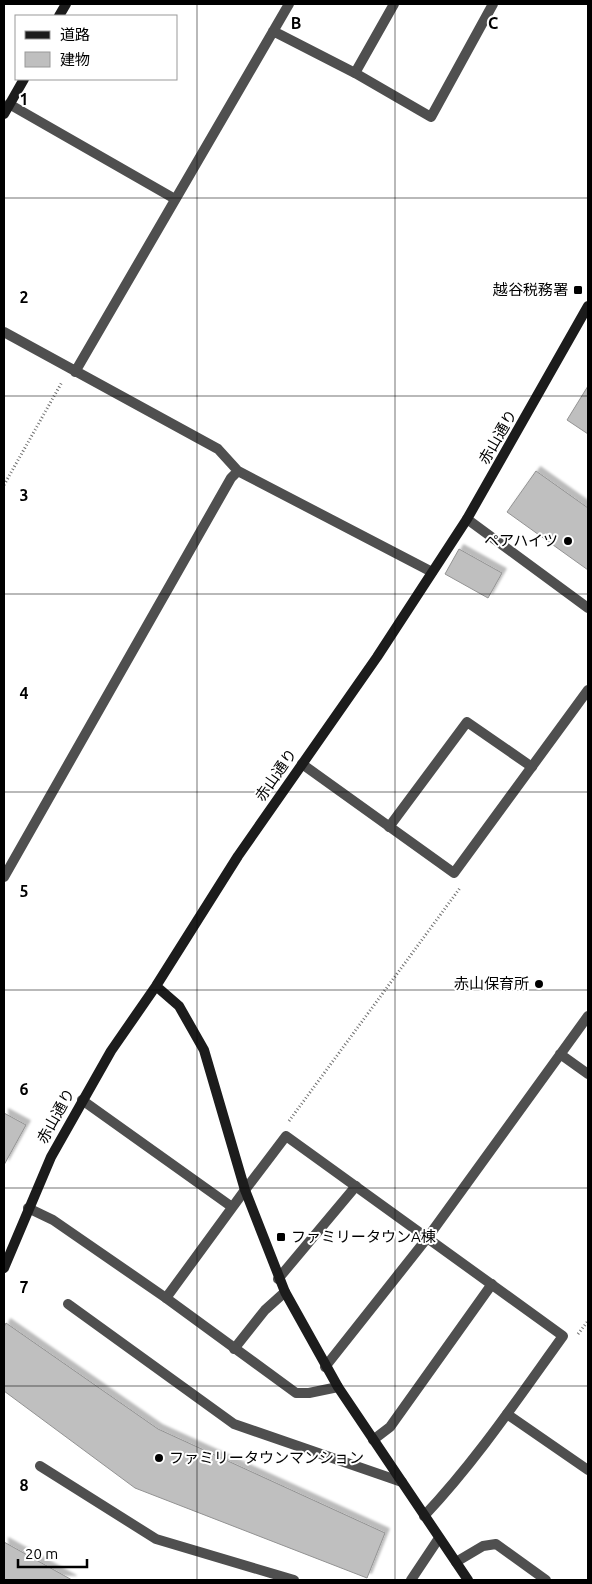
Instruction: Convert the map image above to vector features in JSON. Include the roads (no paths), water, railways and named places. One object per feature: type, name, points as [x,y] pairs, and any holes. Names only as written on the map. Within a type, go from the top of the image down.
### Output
[{"type":"street","points":[[60,15],[66,4]]},
{"type":"street","points":[[72,370],[289,4]]},
{"type":"street","points":[[355,74],[394,4]]},
{"type":"street","points":[[273,31],[431,117],[493,4]]},
{"type":"street","points":[[23,80],[6,109],[175,199]]},
{"type":"street","name":"赤山通り","points":[[4,1268],[51,1156],[111,1051],[156,986],[238,856],[377,657],[467,520],[588,306]]},
{"type":"street","points":[[4,332],[218,449],[238,471],[432,572]]},
{"type":"street","points":[[4,877],[231,478],[238,471]]},
{"type":"street","points":[[467,520],[588,608]]},
{"type":"street","points":[[302,764],[454,873],[588,690]]},
{"type":"street","points":[[390,827],[468,722],[532,767]]},
{"type":"street","points":[[156,986],[179,1006],[204,1050],[244,1190],[278,1279],[325,1367],[468,1580]]},
{"type":"street","points":[[325,1367],[428,1237],[588,1016]]},
{"type":"street","points":[[560,1054],[588,1074]]},
{"type":"street","points":[[82,1100],[232,1207]]},
{"type":"street","points":[[166,1298],[244,1190],[286,1136],[563,1336],[507,1414],[443,1496],[424,1516]]},
{"type":"street","points":[[278,1279],[356,1186]]},
{"type":"street","points":[[28,1208],[52,1220],[166,1298],[296,1393],[309,1393],[338,1387]]},
{"type":"street","points":[[373,1440],[390,1427],[492,1284]]},
{"type":"street","points":[[234,1348],[265,1310],[285,1292]]},
{"type":"street","points":[[68,1304],[234,1424],[402,1482]]},
{"type":"street","points":[[507,1414],[588,1470]]},
{"type":"street","points":[[40,1466],[156,1539],[294,1580]]},
{"type":"street","points":[[411,1580],[439,1538]]},
{"type":"street","points":[[456,1562],[483,1546],[496,1544],[546,1580]]},
{"type":"place","name":"越谷税務署","points":[[578,290]]},
{"type":"place","name":"ペアハイツ","points":[[568,541]]},
{"type":"place","name":"赤山保育所","points":[[539,984]]},
{"type":"place","name":"ファミリータウンA棟","points":[[281,1237]]},
{"type":"place","name":"ファミリータウンマンション","points":[[159,1458]]}]
